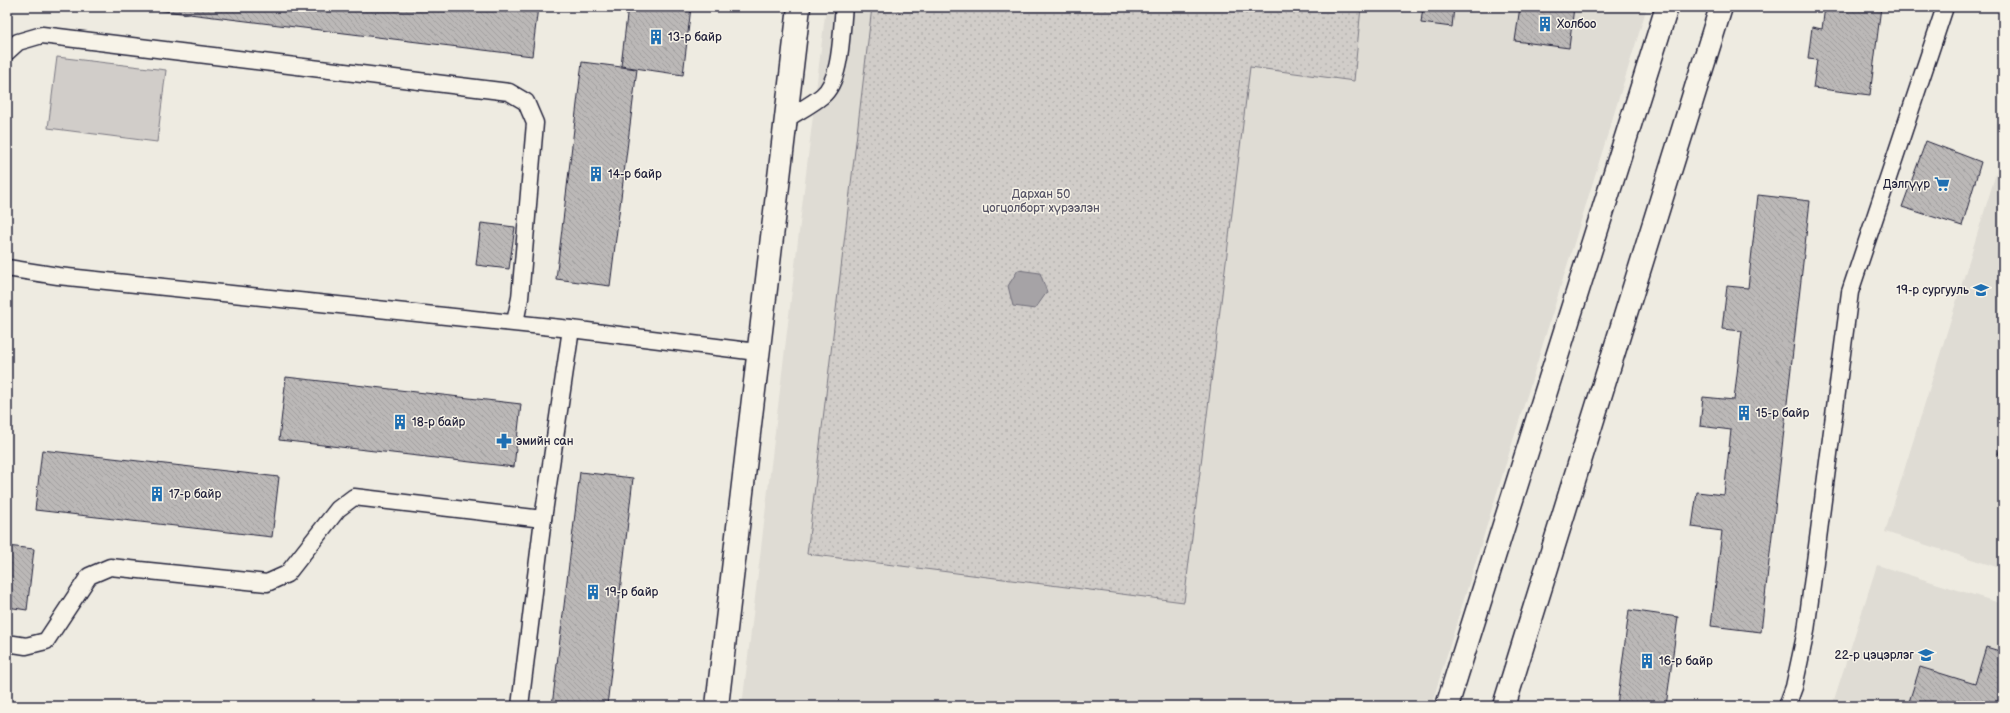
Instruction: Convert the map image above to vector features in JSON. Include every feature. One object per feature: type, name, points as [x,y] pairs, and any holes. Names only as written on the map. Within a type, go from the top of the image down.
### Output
[{"type":"main road","points":[[717,706],[757,352],[799,7]]},
{"type":"main road","points":[[1447,706],[1667,7]]},
{"type":"main road","points":[[1504,706],[1721,7]]},
{"type":"lane","points":[[785,120],[823,96],[830,88],[837,67],[844,7]]},
{"type":"lane","points":[[1787,706],[1794,687],[1806,631],[1850,292],[1945,7]]},
{"type":"lane","points":[[7,52],[18,42],[42,35],[508,92],[526,102],[534,122],[520,298],[515,322]]},
{"type":"lane","points":[[7,268],[58,276],[515,322],[757,352]]},
{"type":"lane","points":[[520,706],[543,519],[571,329]]},
{"type":"lane","points":[[7,643],[26,646],[46,641],[89,576],[110,567],[267,583],[286,574],[338,509],[354,497],[543,519]]},
{"type":"shaded area","points":[[826,7],[1647,7],[1431,706],[742,706]]},
{"type":"shaded area","name":"19-р сургууль","points":[[2003,151],[2003,569],[1885,532]]},
{"type":"shaded area","points":[[1018,270],[1040,273],[1047,292],[1035,309],[1013,306],[1008,286]]},
{"type":"shaded area","name":"22-р цэцэрлэг","points":[[1877,565],[2003,604],[2003,706],[1832,706]]},
{"type":"green space","name":"Дархан 50 цогцолборт хүрээлэн","points":[[872,7],[1361,7],[1354,81],[1250,67],[1184,602],[807,554]]},
{"type":"green space","points":[[57,57],[166,70],[157,142],[48,128]]},
{"type":"building","points":[[132,7],[538,7],[532,56]]},
{"type":"building","name":"13-р байр","points":[[628,7],[691,7],[683,75],[621,66]]},
{"type":"building","points":[[1423,7],[1454,7],[1452,27],[1421,23]]},
{"type":"building","name":"Холбоо","points":[[1520,7],[1574,7],[1569,48],[1515,41]]},
{"type":"building","points":[[1825,7],[1881,7],[1870,95],[1813,88],[1817,60],[1808,59],[1812,27],[1822,29]]},
{"type":"building","name":"14-р байр","points":[[582,62],[637,69],[610,286],[556,279]]},
{"type":"building","name":"Дэлгүүр","points":[[1926,141],[1981,162],[1962,226],[1902,207]]},
{"type":"building","name":"15-р байр","points":[[1758,195],[1810,201],[1761,632],[1711,626],[1722,531],[1692,527],[1697,492],[1724,495],[1731,430],[1700,426],[1703,397],[1734,400],[1742,331],[1722,329],[1727,286],[1748,288]]},
{"type":"building","points":[[481,223],[515,227],[509,269],[476,265]]},
{"type":"building","name":"18-р байр","points":[[286,377],[521,404],[514,467],[279,440]]},
{"type":"building","points":[[2003,437],[2003,456],[1998,454]]},
{"type":"building","name":"17-р байр","points":[[42,450],[279,477],[272,537],[35,510]]},
{"type":"building","name":"19-р байр","points":[[580,472],[633,478],[607,706],[552,706]]},
{"type":"building","points":[[7,546],[34,549],[27,610],[7,607]]},
{"type":"building","name":"16-р байр","points":[[1629,610],[1678,617],[1666,706],[1617,706]]},
{"type":"building","name":"22-р цэцэрлэг","points":[[1986,647],[2003,652],[2003,706],[1921,706],[1909,702],[1920,667],[1975,684]]},
{"type":"place","name":"Холбоо","points":[[1545,24]]},
{"type":"place","name":"13-р байр","points":[[656,37]]},
{"type":"place","name":"14-р байр","points":[[596,174]]},
{"type":"place","name":"Дэлгүүр","points":[[1942,184]]},
{"type":"place","name":"19-р сургууль","points":[[1981,290]]},
{"type":"place","name":"15-р байр","points":[[1744,413]]},
{"type":"place","name":"18-р байр","points":[[400,422]]},
{"type":"place","name":"эмийн сан","points":[[504,441]]},
{"type":"place","name":"17-р байр","points":[[157,494]]},
{"type":"place","name":"19-р байр","points":[[593,592]]},
{"type":"place","name":"22-р цэцэрлэг","points":[[1926,655]]},
{"type":"place","name":"16-р байр","points":[[1647,661]]}]
